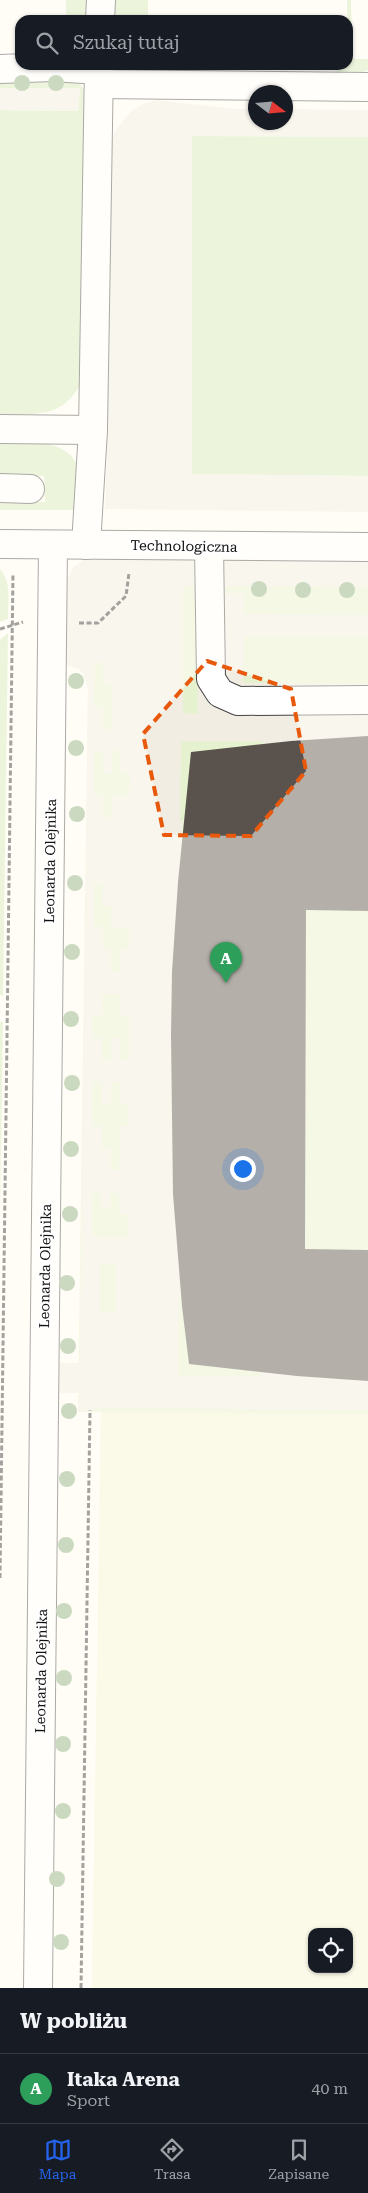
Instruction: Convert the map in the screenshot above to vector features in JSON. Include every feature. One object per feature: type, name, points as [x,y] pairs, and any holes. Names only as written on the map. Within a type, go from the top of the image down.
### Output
[{"type":"street","points":[[100,15],[101,0]]},
{"type":"street","points":[[0,69],[15,69]]},
{"type":"street","points":[[71,70],[368,87]]},
{"type":"street","points":[[86,545],[93,430],[99,73]]},
{"type":"street","points":[[0,429],[93,430]]},
{"type":"street","points":[[0,488],[30,489]]},
{"type":"street","name":"Technologiczna","points":[[0,544],[368,547]]},
{"type":"street","name":"Leonarda Olejnika","points":[[38,1988],[53,545]]},
{"type":"street","points":[[210,547],[211,679],[220,693],[238,701],[368,700]]},
{"type":"path","points":[[74,623],[98,623],[126,596],[129,568]]},
{"type":"path","points":[[0,1578],[13,571]]},
{"type":"path","points":[[0,629],[12,624],[29,622]]},
{"type":"path","points":[[81,1988],[90,1410]]},
{"type":"highlighted area","points":[[207,661],[291,689],[306,771],[251,836],[164,835],[143,734]]},
{"type":"shaded area","points":[[0,88],[80,88],[78,111],[0,110]]},
{"type":"shaded area","points":[[157,100],[248,109],[248,130],[293,130],[293,109],[368,110],[368,137],[192,136],[192,474],[368,476],[368,512],[105,509],[111,142],[115,131],[131,111],[143,104]]},
{"type":"shaded area","points":[[368,557],[368,587],[225,586],[225,593],[244,593],[244,614],[368,615],[368,637],[244,637],[243,683],[368,684],[368,736],[263,744],[262,741],[181,741],[180,821],[183,821],[172,972],[171,1113],[173,1194],[182,1296],[179,1296],[178,1376],[260,1376],[260,1372],[368,1381],[368,1410],[101,1408],[78,1412],[79,1393],[58,1393],[58,1363],[80,1363],[88,688],[82,672],[77,668],[65,665],[66,585],[74,567],[86,558]],"holes":[[[183,586],[198,586],[198,714],[183,713]],[[95,663],[103,663],[103,685],[112,685],[112,729],[103,729],[103,707],[94,707]],[[94,751],[103,752],[103,773],[112,774],[112,751],[120,751],[120,773],[130,773],[129,795],[112,795],[111,818],[103,817],[103,795],[94,795]],[[94,884],[103,884],[102,906],[111,906],[111,928],[129,928],[129,949],[120,949],[120,972],[111,971],[111,949],[103,949],[103,927],[94,927]],[[102,994],[120,994],[120,1015],[129,1016],[129,1060],[120,1059],[120,1038],[111,1038],[111,1060],[102,1060],[102,1038],[93,1038],[93,1016],[103,1016]],[[93,1082],[102,1082],[102,1104],[111,1104],[111,1082],[119,1082],[120,1104],[128,1105],[128,1126],[120,1126],[119,1170],[111,1170],[111,1148],[102,1148],[102,1126],[93,1126]],[[92,1193],[101,1193],[101,1207],[111,1208],[110,1193],[119,1193],[119,1214],[128,1215],[128,1237],[93,1237]],[[100,1263],[115,1264],[115,1313],[99,1312]]]},
{"type":"shaded area","points":[[101,1408],[368,1412],[368,1988],[92,1988]]},
{"type":"green space","points":[[66,0],[88,0],[88,15],[66,15]]},
{"type":"green space","points":[[115,0],[148,0],[148,15],[115,15]]},
{"type":"green space","points":[[347,0],[351,0],[351,15],[347,15]]},
{"type":"green space","points":[[353,59],[368,59],[368,70],[358,73],[333,70],[353,70]]},
{"type":"green space","points":[[192,70],[224,70],[215,73]]},
{"type":"green space","points":[[0,77],[74,80],[81,85],[86,94],[82,381],[67,402],[47,412],[37,414],[0,414],[0,110],[78,111],[80,89],[0,88]]},
{"type":"green space","points":[[192,136],[368,137],[368,476],[192,474]]},
{"type":"green space","points":[[0,442],[48,444],[60,448],[69,454],[76,463],[79,475],[76,510],[0,510],[0,502],[45,502],[44,476],[0,476]]},
{"type":"green space","points":[[368,557],[368,1413],[78,1412],[88,688],[96,563]]},
{"type":"green space","points":[[0,569],[8,586],[9,599],[8,619],[0,622]]},
{"type":"green space","points":[[8,633],[3,996],[0,995],[0,640]]},
{"type":"green space","points":[[0,1022],[3,1022],[0,1211]]},
{"type":"building","points":[[368,736],[368,911],[306,910],[305,1249],[368,1250],[368,1381],[297,1376],[189,1364],[182,1306],[173,1194],[171,1035],[172,972],[178,882],[191,752],[291,741]]},
{"type":"place","name":"Itaka Arena","points":[[226,983]]}]
